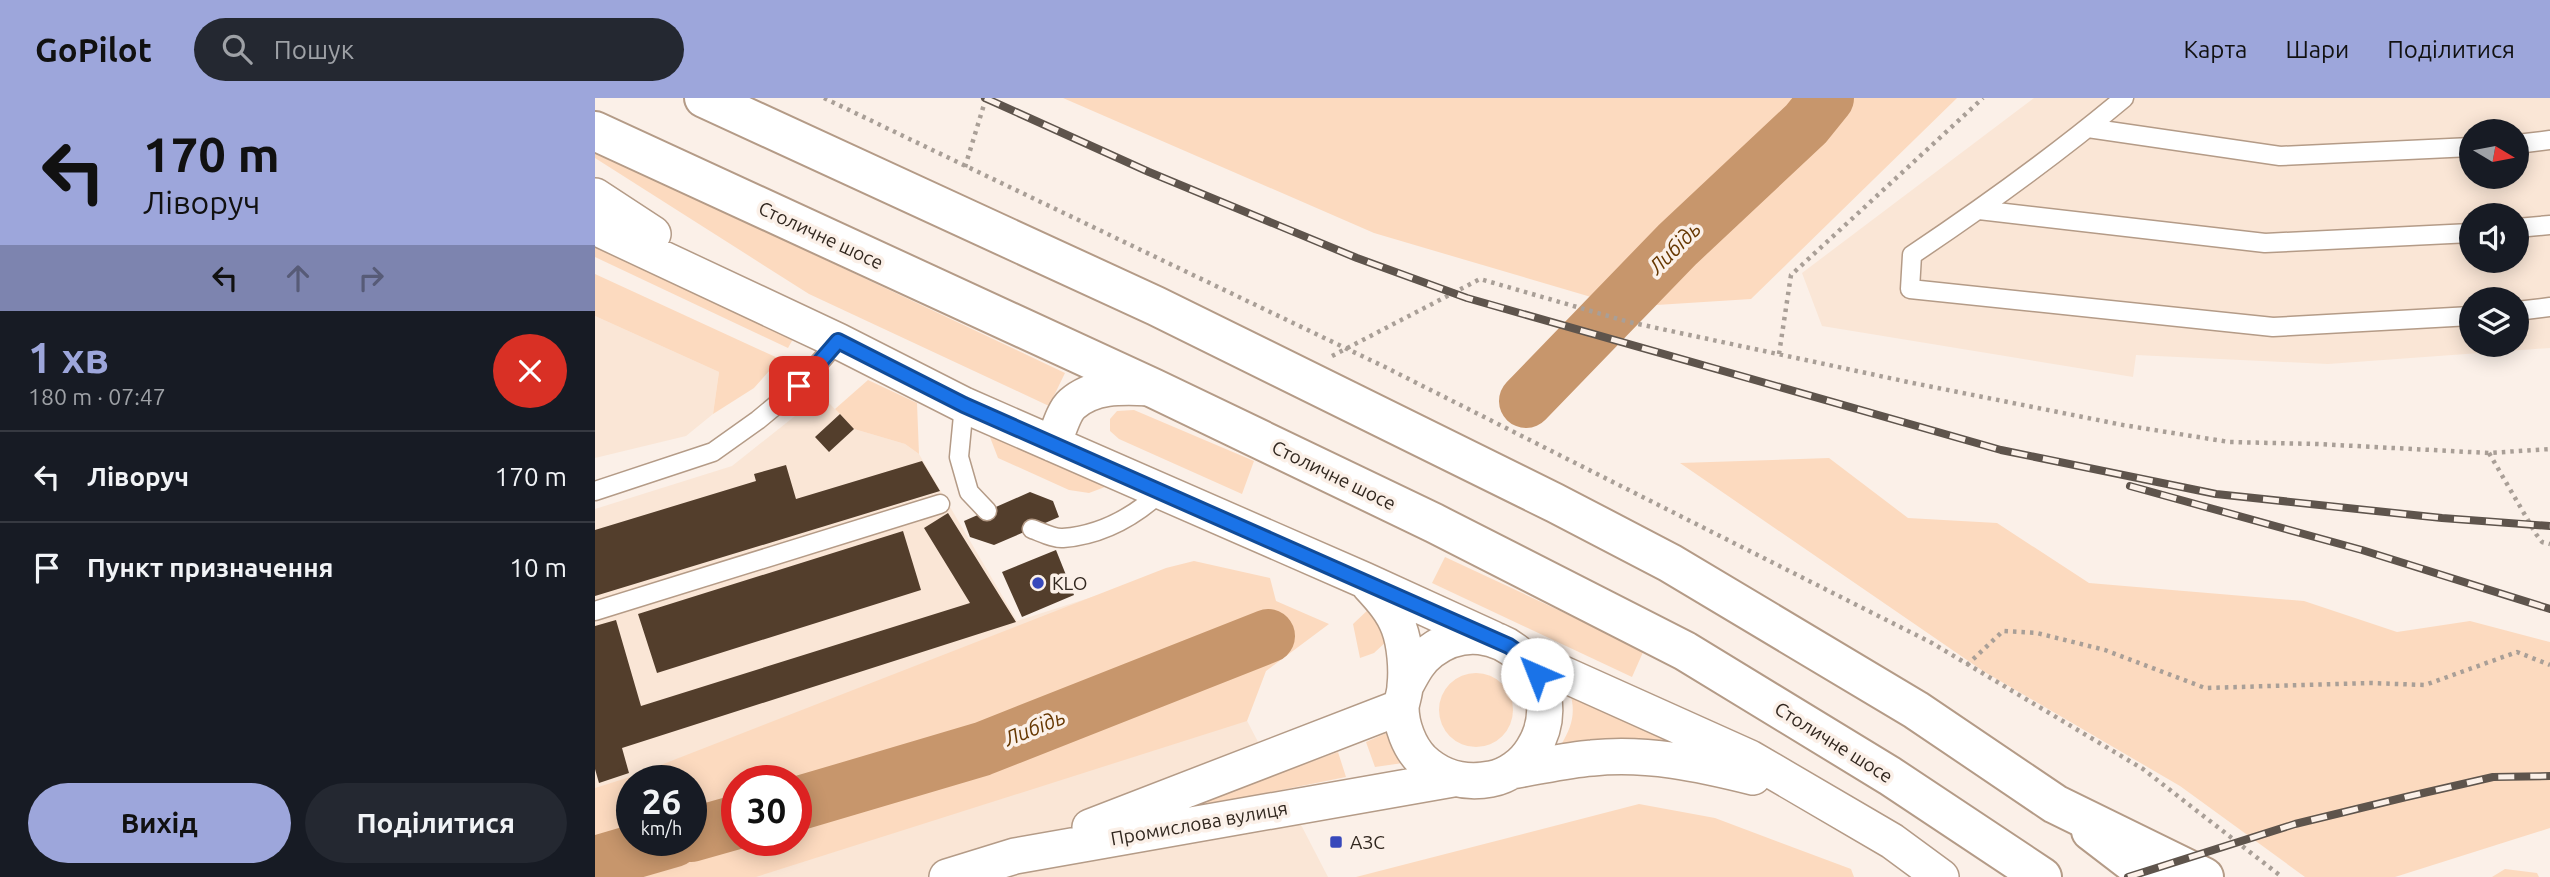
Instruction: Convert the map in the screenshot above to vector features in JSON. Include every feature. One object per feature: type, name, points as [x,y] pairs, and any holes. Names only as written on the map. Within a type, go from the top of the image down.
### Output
[{"type":"main road","points":[[704,98],[1156,306],[1555,503],[1670,563],[1916,710],[2055,804],[2151,877]]},
{"type":"main road","name":"Столичне шосе","points":[[595,131],[1153,388],[1434,523],[1685,651],[1890,776],[2042,877]]},
{"type":"main road","points":[[2055,804],[2204,877]]},
{"type":"street","points":[[595,195],[747,297]]},
{"type":"street","points":[[595,227],[747,297],[964,405],[1364,580],[1509,646],[1523,656],[1750,758],[1892,841],[1941,877]]},
{"type":"street","points":[[1053,444],[1071,405],[1092,393],[1110,387],[1153,388]]},
{"type":"street","points":[[1364,580],[1387,604],[1400,629],[1403,726],[1421,759],[1436,771],[1453,779],[1473,782],[1493,779],[1511,771],[1594,757],[1645,757],[1701,764],[1808,791]]},
{"type":"street","points":[[1015,856],[1403,696],[1416,666],[1431,650],[1451,641],[1472,637],[1493,639]]},
{"type":"street","points":[[1511,771],[1528,757],[1540,738],[1546,717],[1544,694],[1537,674],[1523,656]]},
{"type":"street","name":"Промислова вулиця","points":[[947,877],[1015,856],[1453,779]]},
{"type":"lane","points":[[2124,98],[1979,210],[1912,255],[1910,289],[2273,327],[2459,317]]},
{"type":"lane","points":[[2088,128],[2280,156],[2459,147]]},
{"type":"lane","points":[[2529,143],[2550,140]]},
{"type":"lane","points":[[1979,210],[2265,243],[2459,234]]},
{"type":"lane","points":[[2529,227],[2550,225]]},
{"type":"lane","points":[[2529,310],[2550,307]]},
{"type":"lane","points":[[595,491],[713,452],[758,421],[799,386],[838,341]]},
{"type":"lane","points":[[964,405],[959,457],[969,492],[987,511]]},
{"type":"lane","points":[[1032,529],[1061,539],[1113,527],[1143,509],[1162,491]]},
{"type":"lane","points":[[595,611],[940,504]]},
{"type":"path","points":[[824,98],[1345,348],[1635,491],[1932,643],[2143,769],[2282,877]]},
{"type":"path","points":[[965,167],[986,98]]},
{"type":"path","points":[[1779,354],[1791,275],[1983,98]]},
{"type":"path","points":[[1298,376],[1345,348],[1480,279],[1629,322],[2123,425],[2229,442],[2317,443],[2489,453],[2550,449]]},
{"type":"path","points":[[2489,453],[2536,534],[2542,542],[2550,544]]},
{"type":"path","points":[[1967,664],[2003,631],[2037,634],[2105,650],[2205,688],[2370,683],[2425,685],[2517,652],[2550,665]]},
{"type":"shaded area","points":[[1063,98],[1957,98],[1751,299],[1625,307],[1374,233]]},
{"type":"shaded area","points":[[1804,98],[1839,98],[1804,140],[1792,119]]},
{"type":"shaded area","points":[[2034,98],[2550,98],[2550,348],[2529,350],[2529,287],[2459,287],[2459,355],[2328,364],[2136,355],[2133,377],[1822,326],[1802,273]]},
{"type":"shaded area","points":[[595,151],[1065,373],[1049,406],[809,294],[595,158]]},
{"type":"shaded area","points":[[595,236],[798,330],[788,348],[595,257]]},
{"type":"shaded area","points":[[595,274],[780,359],[754,388],[713,414],[719,372],[595,316]]},
{"type":"shaded area","points":[[595,316],[719,372],[713,414],[686,436],[595,458]]},
{"type":"shaded area","points":[[868,380],[917,403],[919,454],[905,444],[854,429],[835,409]]},
{"type":"shaded area","points":[[815,400],[828,402],[854,429],[905,444],[919,454],[1017,621],[1170,572],[1328,877],[595,877],[595,509],[732,466]]},
{"type":"shaded area","points":[[1134,410],[1254,461],[1242,494],[1119,439],[1110,431],[1110,419],[1117,411]]},
{"type":"shaded area","points":[[988,432],[1105,487],[1089,493],[1069,490],[998,458]]},
{"type":"shaded area","points":[[1829,458],[1908,518],[1997,523],[2089,583],[2304,601],[2397,632],[2470,621],[2550,642],[2550,828],[2395,877],[2305,877],[2180,786],[1983,671],[1680,463]]},
{"type":"shaded area","points":[[1445,557],[1644,650],[1632,677],[1432,583]]},
{"type":"shaded area","points":[[1194,561],[1270,578],[1276,601],[1329,624],[1266,671],[1247,721],[756,877],[595,877],[595,788],[616,781],[616,856],[707,856],[707,765],[661,765],[1166,568]]},
{"type":"shaded area","points":[[1371,607],[1388,640],[1374,653],[1360,658],[1353,624]]},
{"type":"shaded area","points":[[1476,673],[1490,676],[1502,684],[1510,696],[1513,710],[1510,724],[1502,736],[1490,744],[1476,747],[1462,744],[1450,736],[1442,724],[1439,710],[1442,696],[1450,684],[1462,676]]},
{"type":"shaded area","points":[[1570,692],[1730,759],[1661,744],[1599,739],[1561,745],[1572,719]]},
{"type":"shaded area","points":[[1391,731],[1393,749],[1403,763],[1375,767],[1366,742]]},
{"type":"shaded area","points":[[1338,752],[1346,777],[1168,813]]},
{"type":"shaded area","points":[[1639,804],[1715,818],[1851,869],[1854,877],[1356,877]]},
{"type":"shaded area","points":[[2505,869],[2537,873],[2539,877],[2492,877]]},
{"type":"building","points":[[840,414],[854,429],[829,452],[815,437]]},
{"type":"building","points":[[922,461],[940,491],[595,596],[595,530],[756,481],[754,474],[786,465],[796,499]]},
{"type":"building","points":[[1030,492],[1053,501],[1059,517],[994,545],[970,537],[964,521]]},
{"type":"building","points":[[948,513],[1016,622],[622,748],[627,765],[616,765],[616,777],[599,783],[595,769],[595,626],[616,620],[641,706],[970,603],[924,528]]},
{"type":"building","points":[[903,531],[921,590],[657,673],[638,614]]},
{"type":"building","name":"KLO","points":[[1056,550],[1074,595],[1022,617],[1002,572]]},
{"type":"waterway","name":"Либідь","points":[[1526,401],[1677,245],[1806,124],[1827,98]]},
{"type":"waterway","name":"Либідь","points":[[812,799],[982,749],[1268,636]]},
{"type":"waterway","name":"Либідь","points":[[707,830],[721,827]]},
{"type":"waterway","name":"Либідь","points":[[595,863],[619,856]]},
{"type":"railway","points":[[985,98],[1149,172],[1357,258],[1467,298],[2001,450],[2216,494],[2442,518],[2550,526]]},
{"type":"railway","points":[[2130,486],[2362,550],[2550,609]]},
{"type":"railway","points":[[2128,877],[2295,824],[2406,797],[2493,777],[2550,776]]},
{"type":"place","name":"KLO","points":[[1038,583]]},
{"type":"place","name":"АЗС","points":[[1336,842]]},
{"type":"route","points":[[799,386],[838,341],[964,405],[1509,646],[1523,656],[1537,674]]}]
